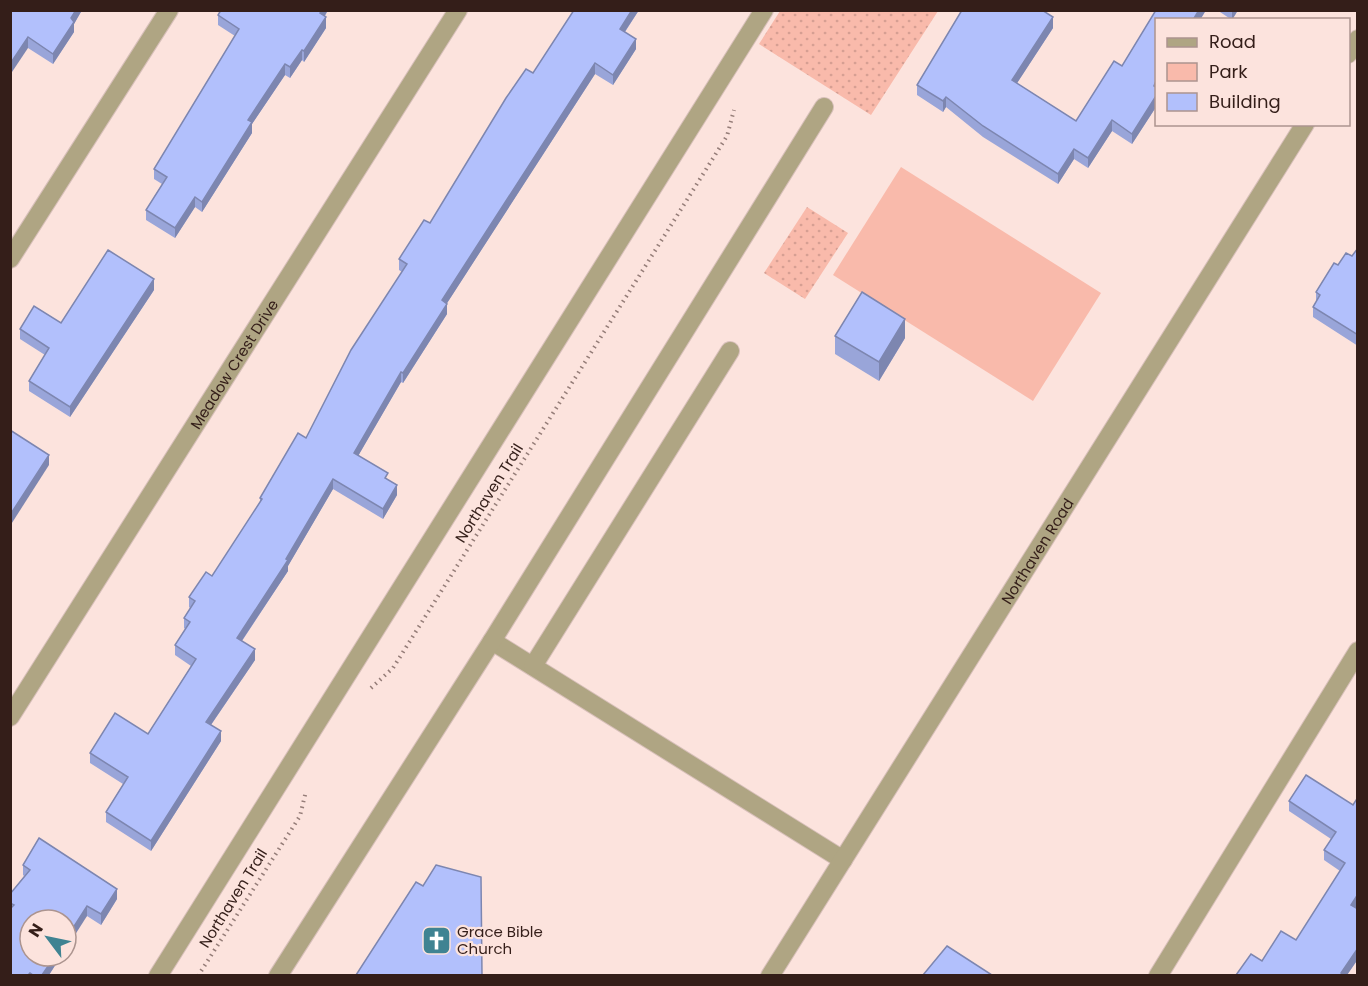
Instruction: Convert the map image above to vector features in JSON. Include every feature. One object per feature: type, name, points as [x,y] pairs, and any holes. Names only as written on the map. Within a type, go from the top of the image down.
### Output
[{"type":"street","points":[[10,258],[169,10]]},
{"type":"street","name":"Meadow Crest Drive","points":[[10,717],[458,10]]},
{"type":"street","points":[[158,975],[764,10]]},
{"type":"street","points":[[278,975],[492,641],[824,107]]},
{"type":"street","name":"Northaven Road","points":[[770,975],[1304,126]]},
{"type":"street","points":[[533,666],[730,351]]},
{"type":"street","points":[[492,641],[843,860]]},
{"type":"street","points":[[1158,975],[1358,651]]},
{"type":"path","name":"Northaven Trail","points":[[365,692],[393,668],[728,136],[735,108]]},
{"type":"path","name":"Northaven Trail","points":[[198,975],[300,816],[306,789]]},
{"type":"green space","points":[[780,11],[938,11],[871,115],[759,44]]},
{"type":"green space","points":[[901,167],[1101,293],[1033,401],[833,275]]},
{"type":"green space","points":[[807,207],[848,233],[805,299],[764,273]]},
{"type":"building","points":[[10,10],[76,10],[71,18],[74,22],[53,54],[28,37],[10,64]]},
{"type":"building","points":[[221,10],[322,10],[320,13],[326,17],[304,51],[302,50],[290,67],[285,64],[248,120],[252,122],[202,202],[195,197],[175,228],[146,210],[167,177],[154,169],[239,29],[218,15]]},
{"type":"building","points":[[574,10],[632,10],[620,29],[636,39],[613,75],[595,63],[442,300],[447,304],[403,373],[401,372],[354,453],[388,473],[385,478],[397,485],[383,509],[333,479],[286,559],[288,560],[237,638],[255,649],[206,722],[221,731],[151,841],[106,812],[128,777],[90,753],[115,713],[148,734],[196,659],[175,645],[190,622],[184,618],[195,601],[189,597],[206,572],[212,576],[262,499],[260,498],[298,433],[306,438],[351,350],[407,264],[399,259],[424,220],[430,223],[526,69],[533,73]]},
{"type":"building","points":[[962,10],[1042,10],[1053,17],[1012,80],[1076,121],[1114,61],[1122,66],[1156,10],[1199,10],[1194,18],[1155,18],[1155,98],[1132,134],[1112,120],[1088,158],[1074,149],[1058,174],[983,126],[946,97],[943,101],[917,85]]},
{"type":"building","points":[[1358,248],[1358,335],[1313,307],[1320,295],[1316,292],[1334,263],[1338,265],[1346,253],[1352,256]]},
{"type":"building","points":[[108,250],[154,279],[70,407],[29,381],[49,348],[20,329],[34,306],[61,323]]},
{"type":"building","points":[[862,292],[905,319],[879,362],[835,336]]},
{"type":"building","points":[[10,430],[49,455],[10,515]]},
{"type":"building","points":[[1306,775],[1353,805],[1358,797],[1358,894],[1351,905],[1358,909],[1358,948],[1341,973],[1345,975],[1236,975],[1251,954],[1262,961],[1281,931],[1296,940],[1345,863],[1324,850],[1336,832],[1289,801]]},
{"type":"building","points":[[39,838],[117,889],[101,914],[87,906],[78,920],[78,908],[18,908],[18,968],[47,968],[42,975],[30,973],[10,975],[10,909],[14,905],[10,903],[10,894],[30,870],[23,865]]},
{"type":"building","name":"Grace Bible Church","points":[[436,865],[481,877],[482,975],[356,975],[416,882],[423,886]]},
{"type":"building","points":[[947,946],[992,975],[923,975]]},
{"type":"place","name":"Grace Bible Church","points":[[436,940]]}]
